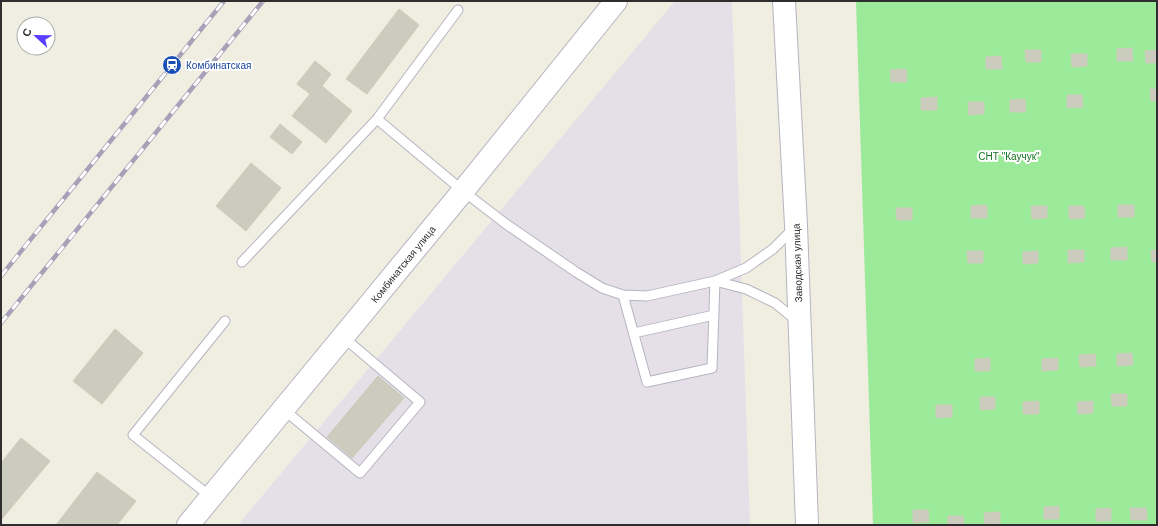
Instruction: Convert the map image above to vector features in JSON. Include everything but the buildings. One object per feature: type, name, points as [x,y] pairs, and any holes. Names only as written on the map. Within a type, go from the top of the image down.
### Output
[{"type":"main road","name":"Комбинатская улица","points":[[188,525],[463,191],[616,1]]},
{"type":"main road","name":"Заводская улица","points":[[784,1],[796,225],[807,525]]},
{"type":"lane","points":[[242,262],[377,119],[458,10]]},
{"type":"lane","points":[[377,119],[463,191],[506,224],[602,288],[623,295],[647,296],[715,281],[746,268],[773,249],[796,225]]},
{"type":"lane","points":[[623,295],[647,382],[712,368],[715,281]]},
{"type":"lane","points":[[715,281],[746,289],[775,303],[800,323]]},
{"type":"lane","points":[[634,333],[714,315]]},
{"type":"lane","points":[[211,497],[133,434],[225,321]]},
{"type":"lane","points":[[283,409],[360,473],[420,402],[343,337]]},
{"type":"shaded area","points":[[675,1],[732,1],[750,525],[238,525]]},
{"type":"green space","name":"СНТ \"Каучук\"","points":[[856,1],[1157,1],[1157,525],[873,525]]},
{"type":"railway","points":[[1,276],[224,1]]},
{"type":"railway","points":[[1,323],[263,1]]},
{"type":"place","name":"Комбинатская","points":[[172,65]]}]
